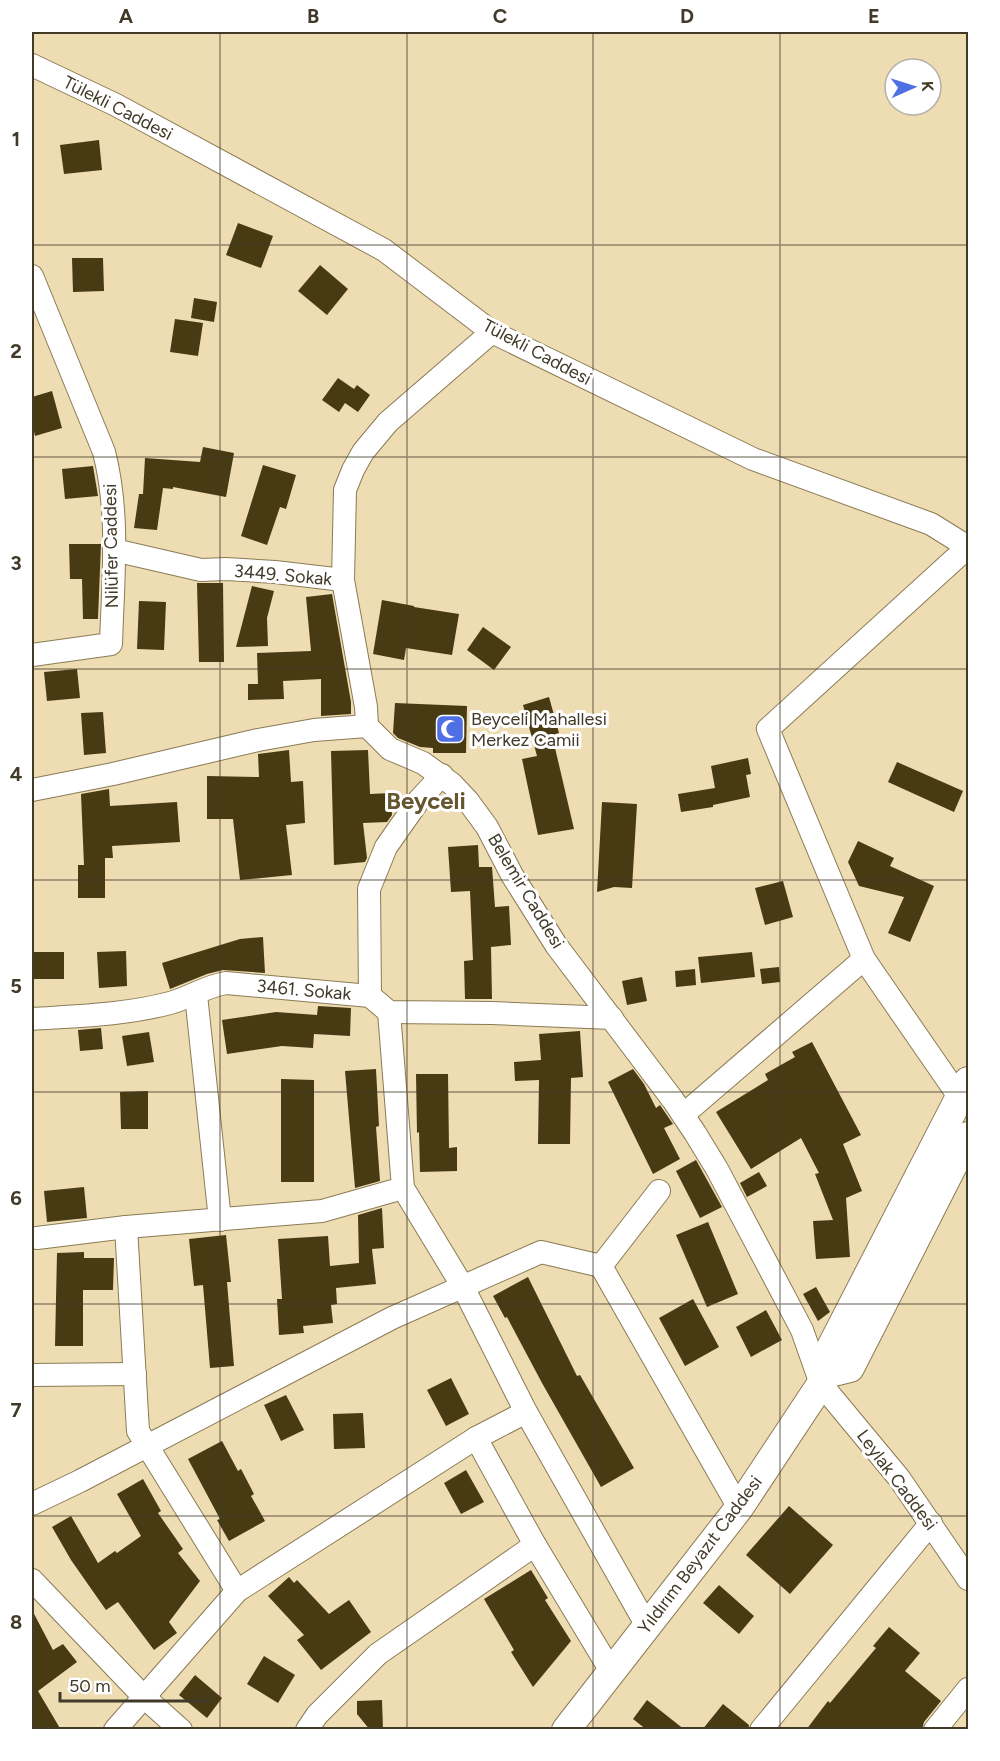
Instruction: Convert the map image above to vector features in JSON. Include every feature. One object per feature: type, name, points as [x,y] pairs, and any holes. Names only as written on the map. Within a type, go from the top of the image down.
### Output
[{"type":"main road","name":"Yıldırım Beyazıt Caddesi","points":[[566,1730],[739,1508],[824,1379],[829,1352],[964,1090]]},
{"type":"main road","points":[[824,1379],[850,1368],[969,1136]]},
{"type":"street","name":"Tülekli Caddesi","points":[[32,65],[116,105],[384,250],[492,332],[753,459],[932,524],[968,547]]},
{"type":"street","name":"Nilüfer Caddesi","points":[[32,276],[104,452],[111,481],[114,510],[111,644],[32,655]]},
{"type":"street","points":[[343,580],[345,490],[363,452],[388,422],[492,332]]},
{"type":"street","points":[[964,1090],[864,959],[768,729],[968,547]]},
{"type":"street","name":"3449. Sokak","points":[[114,550],[201,570],[275,572],[343,580],[366,707],[367,726]]},
{"type":"street","points":[[32,790],[113,774],[258,740],[314,730],[367,726]]},
{"type":"street","name":"Belemir Caddesi","points":[[367,726],[390,749],[423,763],[442,776],[468,801],[487,826],[534,912],[556,945],[684,1115],[717,1169],[802,1330],[824,1379]]},
{"type":"street","points":[[370,996],[369,890],[386,847],[419,801],[442,776]]},
{"type":"street","points":[[684,1115],[864,959]]},
{"type":"street","name":"3461. Sokak","points":[[32,1019],[134,1011],[170,1003],[196,994],[212,985],[226,983],[370,996],[389,1012]]},
{"type":"street","points":[[196,994],[220,1220]]},
{"type":"street","points":[[612,1018],[389,1012],[403,1188],[463,1287],[526,1412],[647,1626]]},
{"type":"street","points":[[37,1238],[126,1227],[322,1211],[403,1188]]},
{"type":"street","points":[[601,1266],[659,1191]]},
{"type":"street","points":[[126,1227],[138,1431],[237,1591]]},
{"type":"street","points":[[32,1504],[392,1318],[541,1252],[601,1266],[739,1508]]},
{"type":"street","points":[[32,1375],[135,1374]]},
{"type":"street","name":"Leylak Caddesi","points":[[824,1379],[899,1478],[969,1579]]},
{"type":"street","points":[[115,1730],[237,1591],[476,1438],[526,1412]]},
{"type":"street","points":[[476,1438],[535,1545],[611,1671]]},
{"type":"street","points":[[761,1730],[931,1523]]},
{"type":"street","points":[[306,1730],[317,1715],[378,1654],[535,1545]]},
{"type":"street","points":[[32,1580],[144,1697],[181,1730]]},
{"type":"street","points":[[935,1730],[969,1689]]},
{"type":"building","points":[[99,140],[102,170],[64,174],[60,145]]},
{"type":"building","points":[[238,223],[273,236],[261,268],[226,255]]},
{"type":"building","points":[[72,258],[103,258],[104,291],[73,292]]},
{"type":"building","points":[[320,265],[348,289],[327,315],[298,291]]},
{"type":"building","points":[[194,298],[217,302],[214,322],[191,318]]},
{"type":"building","points":[[175,319],[203,323],[198,356],[170,352]]},
{"type":"building","points":[[338,378],[354,389],[357,385],[370,395],[358,412],[345,403],[339,412],[322,400]]},
{"type":"building","points":[[52,391],[62,428],[35,436],[32,423],[32,397]]},
{"type":"building","points":[[203,447],[234,453],[226,497],[173,487],[173,489],[163,488],[157,530],[134,528],[139,494],[143,494],[145,458],[200,462]]},
{"type":"building","points":[[263,465],[296,475],[286,509],[280,507],[267,545],[241,536]]},
{"type":"building","points":[[93,466],[98,496],[65,499],[62,469]]},
{"type":"building","points":[[69,544],[101,544],[98,619],[83,619],[82,579],[70,579]]},
{"type":"building","points":[[197,583],[223,583],[224,662],[199,662]]},
{"type":"building","points":[[252,586],[274,591],[267,618],[268,646],[236,647]]},
{"type":"building","points":[[332,594],[351,702],[351,714],[321,716],[321,679],[283,681],[284,699],[248,700],[248,684],[258,684],[257,653],[311,651],[306,597]]},
{"type":"building","points":[[382,600],[459,614],[452,655],[406,648],[404,660],[373,654]]},
{"type":"building","points":[[139,601],[166,602],[164,650],[137,649]]},
{"type":"building","points":[[483,627],[511,647],[494,670],[467,650]]},
{"type":"building","points":[[77,669],[80,698],[47,701],[44,672]]},
{"type":"building","points":[[549,697],[559,733],[552,735],[574,829],[538,835],[522,759],[537,756],[523,705]]},
{"type":"building","points":[[395,703],[467,706],[466,753],[433,753],[433,748],[420,747],[398,738],[393,733]]},
{"type":"building","points":[[103,712],[106,753],[84,755],[81,713]]},
{"type":"building","points":[[289,750],[291,782],[303,781],[305,823],[286,825],[292,875],[240,880],[233,819],[207,819],[207,776],[259,777],[258,754]]},
{"type":"building","points":[[368,750],[370,794],[391,793],[392,815],[387,822],[363,823],[367,858],[365,862],[334,865],[331,751]]},
{"type":"building","points":[[748,758],[751,774],[746,775],[750,797],[713,805],[713,807],[681,812],[678,794],[715,788],[711,766]]},
{"type":"building","points":[[897,762],[963,791],[954,812],[888,782]]},
{"type":"building","points":[[109,789],[110,806],[177,802],[180,842],[112,846],[113,858],[105,858],[105,898],[78,898],[78,865],[84,865],[81,794]]},
{"type":"building","points":[[602,802],[637,804],[632,888],[614,887],[597,892]]},
{"type":"building","points":[[858,841],[894,858],[890,866],[934,886],[910,942],[888,933],[904,897],[859,886],[848,862]]},
{"type":"building","points":[[478,845],[479,867],[492,867],[495,907],[509,906],[511,945],[491,947],[492,999],[465,999],[464,961],[473,960],[470,891],[451,892],[448,847]]},
{"type":"building","points":[[783,881],[793,917],[765,925],[755,888]]},
{"type":"building","points":[[263,937],[265,973],[223,970],[170,989],[162,963],[240,939]]},
{"type":"building","points":[[126,951],[127,986],[99,988],[97,952]]},
{"type":"building","points":[[32,952],[64,952],[64,979],[32,979]]},
{"type":"building","points":[[752,952],[755,977],[701,983],[698,957]]},
{"type":"building","points":[[779,967],[780,982],[762,984],[760,969]]},
{"type":"building","points":[[695,969],[696,985],[676,987],[675,971]]},
{"type":"building","points":[[642,977],[647,1001],[627,1005],[622,981]]},
{"type":"building","points":[[318,1006],[351,1008],[350,1036],[314,1034],[313,1048],[282,1046],[227,1054],[222,1020],[276,1012],[317,1015]]},
{"type":"building","points":[[101,1028],[103,1049],[80,1051],[78,1030]]},
{"type":"building","points":[[580,1031],[583,1077],[571,1078],[570,1144],[538,1144],[539,1080],[515,1081],[514,1062],[541,1060],[539,1034]]},
{"type":"building","points":[[149,1032],[154,1062],[127,1066],[122,1036]]},
{"type":"building","points":[[812,1042],[861,1135],[843,1144],[862,1191],[846,1198],[850,1257],[816,1259],[813,1221],[833,1220],[815,1174],[819,1173],[801,1138],[751,1169],[716,1112],[768,1080],[765,1074],[795,1057],[792,1052]]},
{"type":"building","points":[[376,1069],[379,1126],[376,1127],[380,1181],[355,1188],[345,1071]]},
{"type":"building","points":[[633,1069],[644,1084],[656,1108],[660,1105],[673,1124],[664,1128],[680,1159],[653,1174],[608,1082]]},
{"type":"building","points":[[416,1074],[448,1074],[449,1148],[457,1147],[457,1171],[420,1172]]},
{"type":"building","points":[[281,1079],[314,1080],[314,1182],[281,1182]]},
{"type":"building","points":[[148,1091],[148,1129],[121,1129],[120,1092]]},
{"type":"building","points":[[696,1160],[722,1207],[700,1218],[676,1171]]},
{"type":"building","points":[[759,1172],[767,1186],[747,1197],[740,1183]]},
{"type":"building","points":[[84,1187],[87,1218],[47,1222],[44,1191]]},
{"type":"building","points":[[382,1208],[384,1248],[372,1249],[376,1284],[336,1288],[337,1304],[331,1305],[333,1323],[303,1326],[304,1333],[279,1335],[277,1299],[282,1299],[278,1239],[328,1236],[330,1266],[359,1263],[358,1215]]},
{"type":"building","points":[[708,1222],[738,1294],[707,1307],[676,1235]]},
{"type":"building","points":[[226,1235],[231,1282],[227,1282],[234,1366],[210,1368],[203,1285],[194,1286],[189,1239]]},
{"type":"building","points":[[84,1252],[84,1258],[114,1258],[113,1290],[83,1290],[83,1346],[55,1346],[57,1253]]},
{"type":"building","points":[[528,1277],[577,1376],[580,1375],[634,1468],[601,1487],[507,1317],[505,1318],[493,1296]]},
{"type":"building","points":[[816,1287],[830,1312],[818,1321],[803,1294]]},
{"type":"building","points":[[693,1299],[719,1347],[685,1366],[659,1318]]},
{"type":"building","points":[[766,1310],[782,1340],[751,1357],[736,1327]]},
{"type":"building","points":[[451,1378],[469,1414],[446,1426],[427,1390]]},
{"type":"building","points":[[286,1395],[304,1430],[281,1441],[264,1405]]},
{"type":"building","points":[[363,1413],[365,1448],[334,1449],[333,1414]]},
{"type":"building","points":[[222,1441],[238,1471],[241,1469],[254,1494],[251,1496],[265,1521],[229,1541],[188,1459]]},
{"type":"building","points":[[466,1470],[484,1502],[461,1514],[444,1483]]},
{"type":"building","points":[[143,1479],[161,1511],[158,1513],[183,1549],[178,1553],[200,1581],[169,1622],[177,1633],[154,1650],[118,1602],[106,1610],[71,1560],[52,1527],[71,1516],[98,1563],[115,1551],[117,1553],[141,1536],[117,1494]]},
{"type":"building","points":[[789,1506],[833,1545],[790,1594],[746,1555]]},
{"type":"building","points":[[531,1570],[548,1598],[545,1600],[571,1641],[533,1687],[511,1652],[514,1650],[484,1599]]},
{"type":"building","points":[[289,1577],[294,1583],[297,1580],[329,1614],[349,1600],[371,1632],[321,1670],[297,1640],[304,1635],[268,1596]]},
{"type":"building","points":[[719,1585],[754,1616],[739,1634],[703,1603]]},
{"type":"building","points":[[32,1610],[53,1650],[63,1644],[77,1662],[38,1691],[61,1730],[32,1730]]},
{"type":"building","points":[[889,1627],[920,1653],[905,1671],[941,1701],[924,1722],[922,1730],[806,1730],[828,1701],[830,1703],[876,1648],[873,1646]]},
{"type":"building","points":[[264,1656],[295,1675],[278,1703],[247,1684]]},
{"type":"building","points":[[195,1675],[222,1698],[207,1718],[179,1695]]},
{"type":"building","points":[[382,1700],[383,1730],[370,1730],[357,1714],[357,1701]]},
{"type":"building","points":[[647,1700],[685,1730],[647,1730],[633,1719]]},
{"type":"building","points":[[723,1704],[749,1725],[748,1730],[702,1730]]},
{"type":"place","name":"Beyceli Mahallesi Merkez Camii","points":[[450,729]]},
{"type":"district","name":"Beyceli","points":[[426,800]]}]
